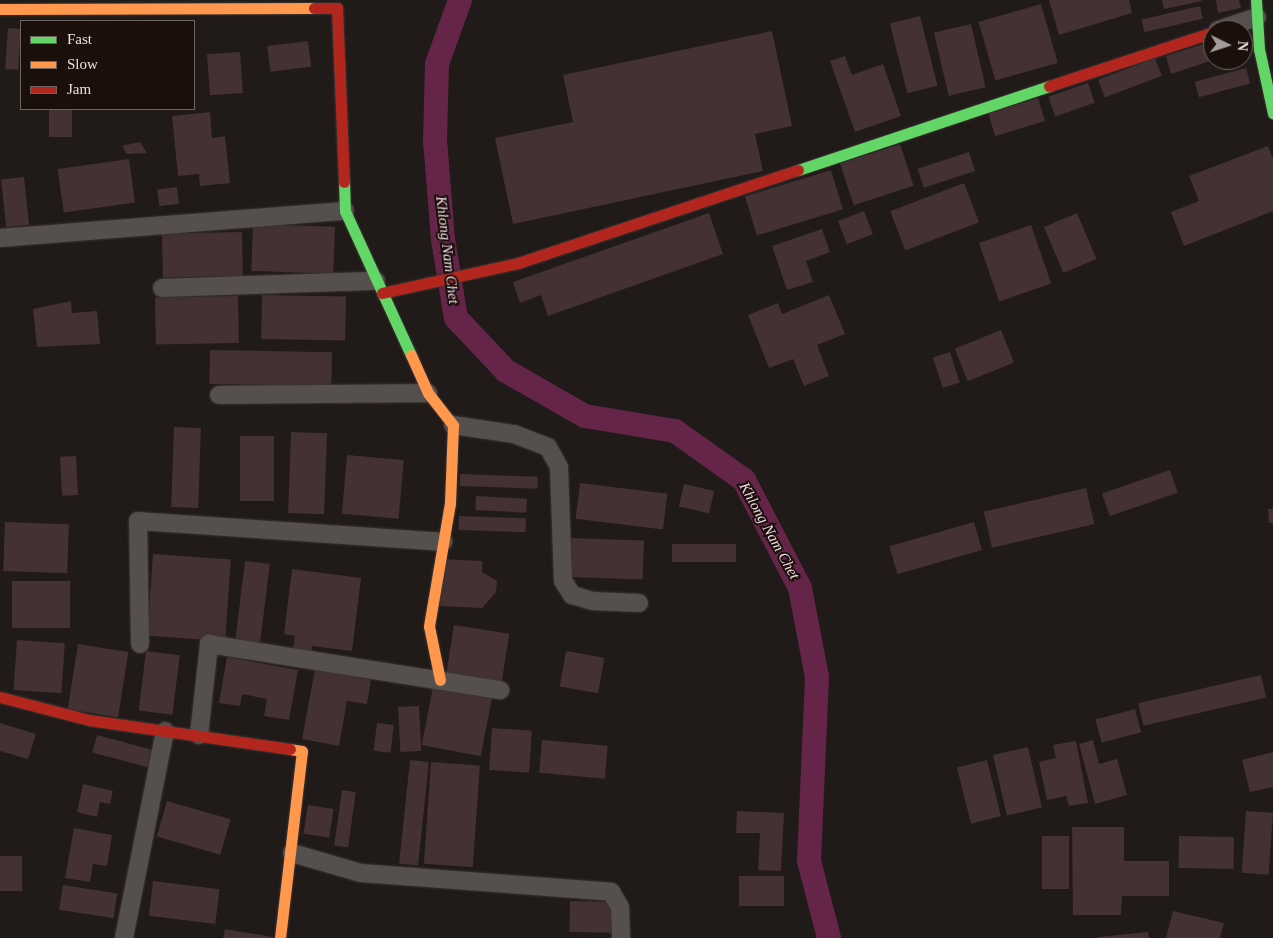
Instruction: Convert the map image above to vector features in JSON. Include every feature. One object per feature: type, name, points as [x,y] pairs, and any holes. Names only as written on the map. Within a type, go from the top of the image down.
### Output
[{"type":"street","points":[[4,6],[337,8],[346,211],[428,394],[453,425],[453,476],[429,626],[440,680]]},
{"type":"street","points":[[1236,20],[1256,9],[1273,113]]},
{"type":"street","points":[[162,288],[379,287],[518,263],[1203,35]]},
{"type":"street","points":[[0,238],[346,211]]},
{"type":"street","points":[[219,394],[428,394]]},
{"type":"street","points":[[453,425],[514,434],[548,447],[559,467],[563,581],[572,595],[586,599],[640,603]]},
{"type":"street","points":[[140,644],[138,522],[443,542]]},
{"type":"street","points":[[199,735],[209,644],[500,690]]},
{"type":"street","points":[[0,697],[89,720],[302,751],[292,853],[280,938]]},
{"type":"street","points":[[124,938],[165,731]]},
{"type":"street","points":[[292,853],[361,873],[611,892],[620,907],[621,938]]},
{"type":"building","points":[[1049,0],[1129,0],[1132,13],[1059,35]]},
{"type":"building","points":[[1162,0],[1201,0],[1202,1],[1164,9]]},
{"type":"building","points":[[1216,0],[1239,0],[1241,8],[1218,13]]},
{"type":"building","points":[[1041,4],[1058,63],[995,81],[979,22]]},
{"type":"building","points":[[1200,6],[1203,19],[1144,32],[1142,19]]},
{"type":"building","points":[[920,16],[937,86],[907,93],[890,23]]},
{"type":"building","points":[[971,24],[986,87],[949,96],[934,33]]},
{"type":"building","points":[[8,28],[20,29],[18,70],[5,69]]},
{"type":"building","points":[[772,31],[792,126],[755,134],[763,171],[513,224],[495,138],[573,122],[563,75]]},
{"type":"building","points":[[308,41],[311,67],[270,72],[267,46]]},
{"type":"building","points":[[1203,44],[1203,63],[1171,74],[1166,56]]},
{"type":"building","points":[[240,52],[243,93],[210,95],[207,54]]},
{"type":"building","points":[[845,56],[852,75],[883,64],[901,116],[855,132],[830,61]]},
{"type":"building","points":[[1155,58],[1162,76],[1105,98],[1098,80]]},
{"type":"building","points":[[1239,70],[1247,70],[1250,83],[1199,97],[1195,82]]},
{"type":"building","points":[[1088,83],[1095,103],[1055,117],[1048,97]]},
{"type":"building","points":[[1038,98],[1045,121],[995,136],[988,113]]},
{"type":"building","points":[[49,110],[72,110],[72,137],[49,137]]},
{"type":"building","points":[[210,112],[212,138],[225,136],[230,183],[200,186],[199,174],[178,176],[172,116]]},
{"type":"building","points":[[140,142],[147,153],[127,154],[122,146]]},
{"type":"building","points":[[900,144],[914,186],[854,205],[840,163]]},
{"type":"building","points":[[1268,146],[1273,159],[1273,211],[1184,246],[1171,212],[1199,201],[1189,176]]},
{"type":"building","points":[[969,152],[975,171],[924,188],[918,169]]},
{"type":"building","points":[[129,159],[135,203],[64,213],[58,169]]},
{"type":"building","points":[[831,170],[843,209],[757,236],[745,196]]},
{"type":"building","points":[[24,177],[29,225],[6,227],[1,179]]},
{"type":"building","points":[[964,183],[979,222],[905,251],[890,211]]},
{"type":"building","points":[[177,187],[179,204],[159,206],[157,189]]},
{"type":"building","points":[[864,211],[873,234],[847,244],[838,221]]},
{"type":"building","points":[[709,213],[723,254],[548,316],[541,295],[520,303],[513,282]]},
{"type":"building","points":[[1077,213],[1097,259],[1063,273],[1044,227]]},
{"type":"building","points":[[253,224],[335,227],[333,274],[251,271]]},
{"type":"building","points":[[1031,225],[1051,284],[999,302],[979,243]]},
{"type":"building","points":[[822,229],[830,252],[806,261],[813,282],[787,290],[772,246]]},
{"type":"building","points":[[242,232],[243,276],[163,277],[162,233]]},
{"type":"building","points":[[262,295],[346,296],[345,340],[261,339]]},
{"type":"building","points":[[829,295],[845,334],[817,345],[829,376],[804,386],[793,359],[769,368],[748,315],[778,303],[782,314]]},
{"type":"building","points":[[238,296],[239,343],[156,344],[155,297]]},
{"type":"building","points":[[71,301],[72,313],[97,311],[100,344],[37,347],[33,309]]},
{"type":"building","points":[[1001,330],[1014,362],[968,381],[955,349]]},
{"type":"building","points":[[210,350],[332,352],[331,386],[209,384]]},
{"type":"building","points":[[950,352],[960,382],[943,388],[933,358]]},
{"type":"building","points":[[174,427],[201,428],[198,508],[171,507]]},
{"type":"building","points":[[291,432],[327,433],[324,514],[288,513]]},
{"type":"building","points":[[240,436],[274,436],[274,501],[240,501]]},
{"type":"building","points":[[347,455],[404,460],[399,519],[342,514]]},
{"type":"building","points":[[76,456],[78,495],[62,496],[60,457]]},
{"type":"building","points":[[1170,470],[1178,493],[1110,516],[1102,493]]},
{"type":"building","points":[[460,474],[538,477],[538,489],[460,486]]},
{"type":"building","points":[[580,483],[667,494],[663,529],[576,519]]},
{"type":"building","points":[[684,484],[714,491],[709,513],[679,506]]},
{"type":"building","points":[[1086,488],[1094,524],[992,548],[984,512]]},
{"type":"building","points":[[476,496],[527,499],[526,513],[475,510]]},
{"type":"building","points":[[1268,509],[1273,509],[1273,523],[1269,523]]},
{"type":"building","points":[[459,516],[526,518],[525,532],[459,530]]},
{"type":"building","points":[[5,522],[69,524],[67,573],[3,571]]},
{"type":"building","points":[[974,522],[982,550],[897,574],[889,546]]},
{"type":"building","points":[[570,538],[644,541],[643,580],[569,577]]},
{"type":"building","points":[[672,544],[736,544],[736,562],[672,562]]},
{"type":"building","points":[[153,554],[231,559],[225,641],[147,636]]},
{"type":"building","points":[[441,559],[482,561],[482,572],[497,581],[496,592],[482,608],[439,606]]},
{"type":"building","points":[[245,561],[270,564],[260,642],[235,639]]},
{"type":"building","points":[[292,569],[361,578],[352,651],[312,646],[312,651],[293,648],[295,636],[284,634]]},
{"type":"building","points":[[12,581],[70,581],[70,628],[12,628]]},
{"type":"building","points":[[454,625],[509,634],[501,684],[446,675]]},
{"type":"building","points":[[17,640],[65,643],[61,693],[14,690]]},
{"type":"building","points":[[78,644],[128,652],[118,717],[68,709]]},
{"type":"building","points":[[146,651],[180,655],[172,715],[139,711]]},
{"type":"building","points":[[566,651],[604,658],[598,693],[560,686]]},
{"type":"building","points":[[227,657],[298,670],[289,720],[264,716],[267,699],[242,694],[240,706],[219,703]]},
{"type":"building","points":[[315,669],[371,679],[367,704],[347,701],[339,746],[302,739]]},
{"type":"building","points":[[1261,675],[1266,697],[1143,726],[1138,703]]},
{"type":"building","points":[[433,687],[492,698],[481,756],[422,745]]},
{"type":"building","points":[[419,706],[421,751],[400,752],[398,707]]},
{"type":"building","points":[[1135,709],[1141,732],[1102,743],[1095,720]]},
{"type":"building","points":[[0,723],[36,734],[28,759],[0,751]]},
{"type":"building","points":[[377,723],[394,725],[390,753],[374,751]]},
{"type":"building","points":[[492,728],[532,731],[529,773],[489,770]]},
{"type":"building","points":[[97,735],[157,751],[152,768],[92,752]]},
{"type":"building","points":[[542,740],[608,746],[605,779],[539,773]]},
{"type":"building","points":[[1093,740],[1099,764],[1117,759],[1127,795],[1095,804],[1079,744]]},
{"type":"building","points":[[1076,741],[1088,803],[1069,806],[1066,796],[1047,800],[1039,762],[1056,758],[1053,745]]},
{"type":"building","points":[[1028,747],[1042,807],[1007,816],[993,755]]},
{"type":"building","points":[[1273,752],[1273,787],[1250,792],[1242,760]]},
{"type":"building","points":[[410,760],[429,762],[418,865],[399,863]]},
{"type":"building","points":[[987,760],[1001,816],[971,824],[957,767]]},
{"type":"building","points":[[431,762],[480,765],[473,867],[424,864]]},
{"type":"building","points":[[83,784],[113,791],[110,804],[100,802],[97,817],[77,812]]},
{"type":"building","points":[[342,790],[356,792],[348,847],[334,845]]},
{"type":"building","points":[[167,801],[230,819],[220,855],[157,837]]},
{"type":"building","points":[[308,805],[334,809],[329,838],[303,834]]},
{"type":"building","points":[[737,811],[784,813],[781,871],[758,870],[760,833],[736,833]]},
{"type":"building","points":[[1246,811],[1273,813],[1269,875],[1242,873]]},
{"type":"building","points":[[1072,827],[1124,827],[1124,861],[1169,861],[1169,896],[1122,896],[1121,915],[1073,915]]},
{"type":"building","points":[[74,828],[112,835],[107,866],[93,864],[90,882],[65,878]]},
{"type":"building","points":[[1042,836],[1069,836],[1069,889],[1042,889]]},
{"type":"building","points":[[1179,836],[1234,837],[1233,869],[1178,868]]},
{"type":"building","points":[[0,856],[22,856],[22,891],[0,891]]},
{"type":"building","points":[[739,876],[784,876],[784,906],[739,906]]},
{"type":"building","points":[[153,881],[220,889],[215,924],[149,916]]},
{"type":"building","points":[[63,885],[117,894],[113,918],[59,910]]},
{"type":"building","points":[[570,901],[612,902],[611,933],[569,932]]},
{"type":"building","points":[[1173,911],[1224,923],[1220,938],[1166,938]]},
{"type":"building","points":[[225,929],[273,937],[273,938],[223,938]]},
{"type":"building","points":[[1148,932],[1149,938],[1098,938],[1098,937]]},
{"type":"waterway","name":"Khlong Nam Chet","points":[[460,0],[437,64],[435,140],[443,239],[456,318],[506,371],[585,416],[675,431],[744,480],[800,588],[817,677],[809,861],[829,938]]},
{"type":"traffic: fast","points":[[1256,0],[1259,49],[1273,113]]},
{"type":"traffic: fast","points":[[798,170],[1049,86]]},
{"type":"traffic: fast","points":[[344,182],[345,211],[411,355]]},
{"type":"traffic: slow","points":[[0,9],[314,8]]},
{"type":"traffic: slow","points":[[411,355],[428,393],[453,425],[450,503],[429,626],[440,680]]},
{"type":"traffic: slow","points":[[280,938],[302,751],[290,749]]},
{"type":"traffic: jam","points":[[314,8],[337,8],[344,182]]},
{"type":"traffic: jam","points":[[1049,86],[1203,35]]},
{"type":"traffic: jam","points":[[382,293],[518,263],[798,170]]},
{"type":"traffic: jam","points":[[0,697],[89,720],[290,749]]}]
